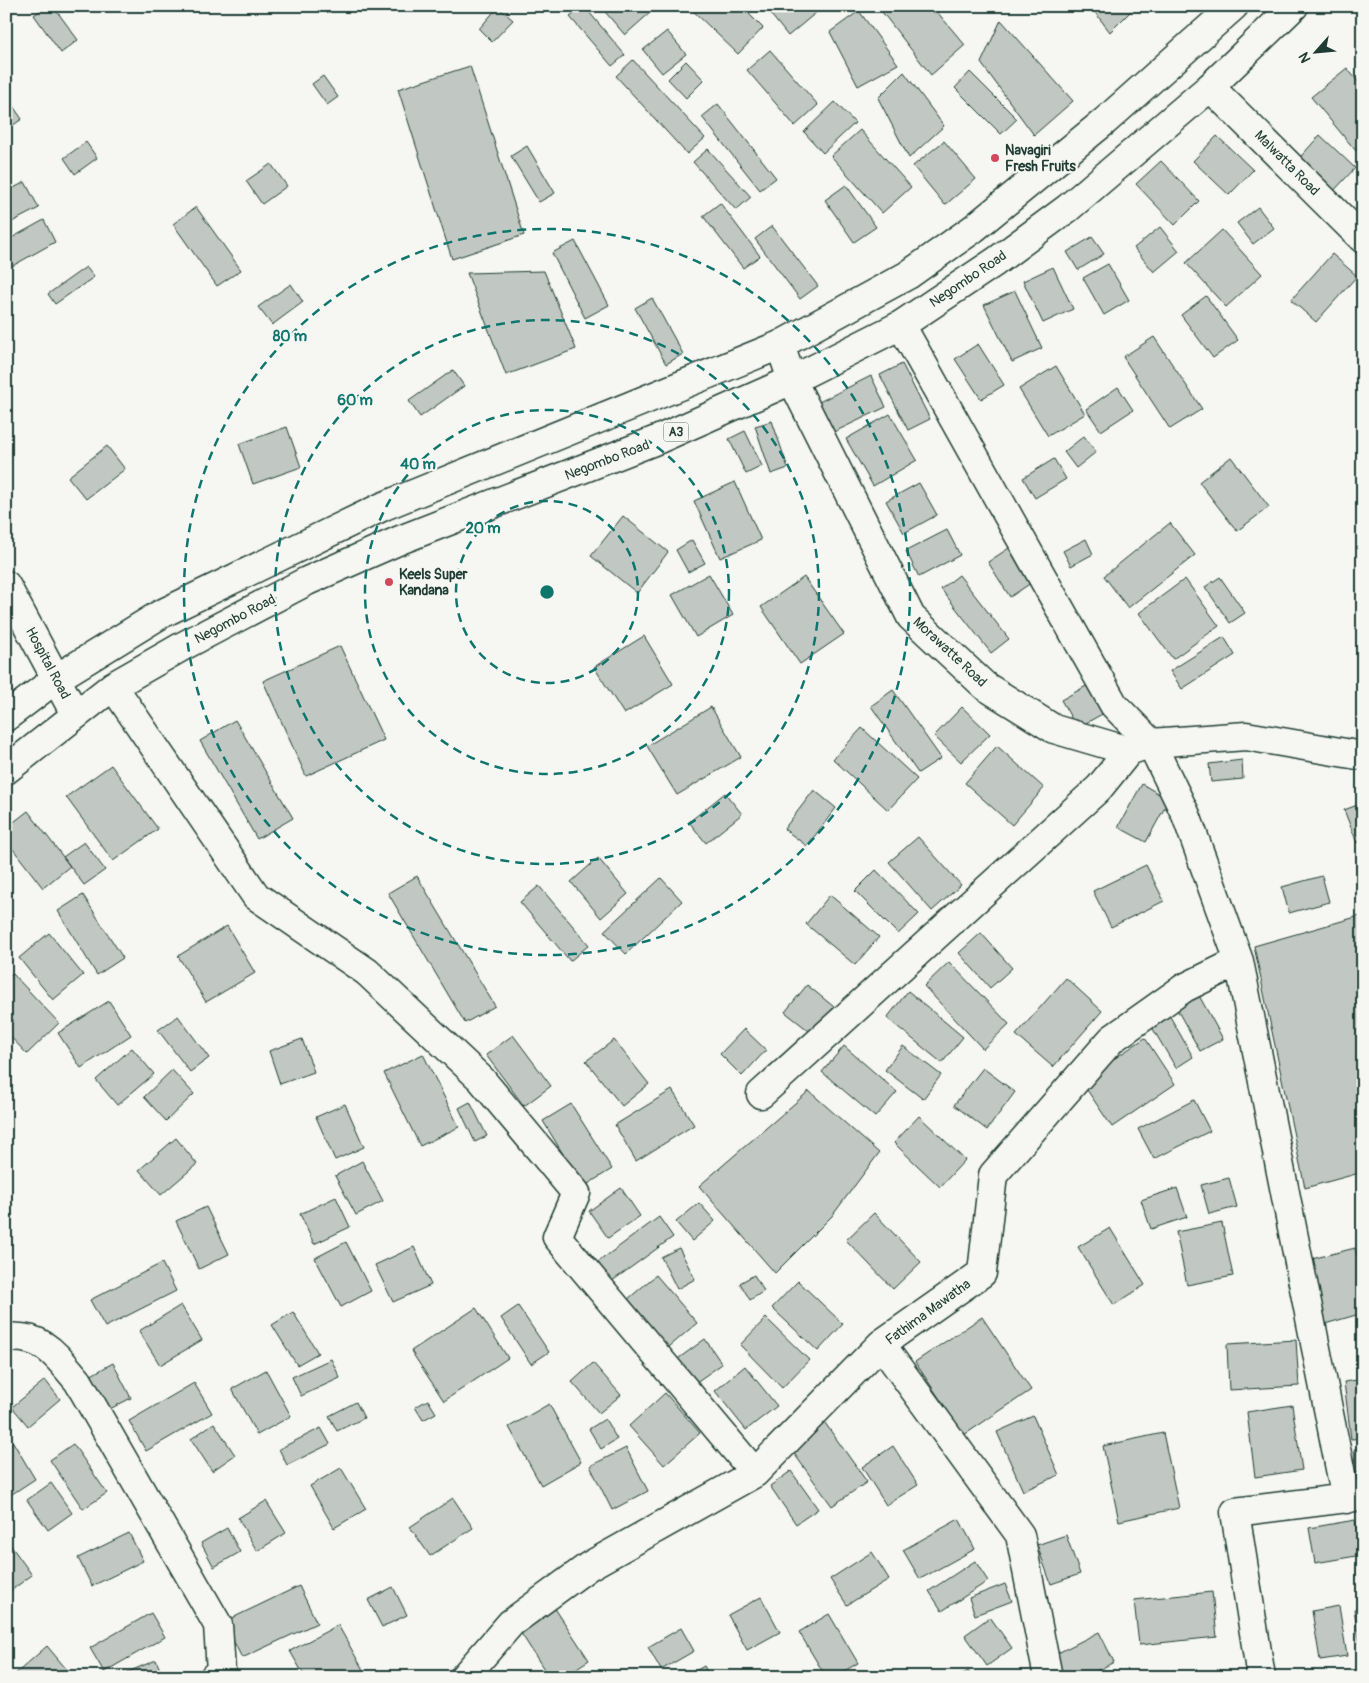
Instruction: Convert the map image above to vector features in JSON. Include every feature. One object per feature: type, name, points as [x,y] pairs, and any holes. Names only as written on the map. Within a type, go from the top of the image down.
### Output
[{"type":"main road","points":[[6,717],[57,678],[161,614],[384,506],[780,345],[908,275],[973,229],[1105,121],[1234,6]]},
{"type":"main road","name":"Negombo Road","points":[[6,770],[113,686],[183,646],[307,581],[400,540],[659,439],[792,380],[901,325],[995,262],[1068,208],[1210,87],[1294,6]]},
{"type":"main road","name":"Malwatta Road","points":[[1210,87],[1363,239]]},
{"type":"main road","points":[[901,325],[1114,705],[1186,815],[1239,961],[1354,1497],[1235,1512],[1261,1677]]},
{"type":"main road","name":"Morawatte Road","points":[[780,345],[792,380],[912,617],[985,686],[1054,730],[1140,747],[1246,736],[1363,756]]},
{"type":"main road","name":"Hospital Road","points":[[6,585],[76,714]]},
{"type":"main road","points":[[113,686],[256,896],[367,972],[481,1078],[576,1193],[557,1237],[755,1473]]},
{"type":"main road","points":[[761,1094],[1099,788],[1140,747]]},
{"type":"main road","name":"Fathima Mawatha","points":[[1048,1677],[1020,1536],[882,1344],[982,1273],[993,1175],[1112,1039],[1184,988],[1239,961]]},
{"type":"main road","points":[[6,1338],[19,1337],[48,1346],[78,1381],[218,1625],[221,1672],[214,1677]]},
{"type":"main road","points":[[464,1677],[511,1623],[589,1566],[755,1473],[882,1344]]},
{"type":"building","points":[[46,6],[53,6],[78,40],[61,53],[34,15]]},
{"type":"building","points":[[584,6],[625,55],[612,66],[570,17]]},
{"type":"building","points":[[600,6],[648,6],[652,11],[625,35]]},
{"type":"building","points":[[688,6],[741,6],[763,28],[738,54]]},
{"type":"building","points":[[764,6],[824,6],[788,36]]},
{"type":"building","points":[[886,6],[932,6],[965,45],[931,75],[882,12]]},
{"type":"building","points":[[1090,6],[1136,6],[1110,32]]},
{"type":"building","points":[[498,7],[513,20],[492,42],[479,29]]},
{"type":"building","points":[[859,11],[898,64],[858,86],[830,32]]},
{"type":"building","points":[[1001,20],[1073,101],[1034,135],[981,63]]},
{"type":"building","points":[[667,31],[686,54],[662,73],[643,50]]},
{"type":"building","points":[[770,50],[818,105],[795,126],[747,70]]},
{"type":"building","points":[[633,60],[705,138],[687,154],[616,76]]},
{"type":"building","points":[[686,61],[704,80],[686,98],[668,79]]},
{"type":"building","points":[[470,66],[524,235],[452,259],[398,89]]},
{"type":"building","points":[[1347,68],[1363,88],[1363,129],[1356,151],[1311,97]]},
{"type":"building","points":[[904,72],[944,126],[909,158],[878,98]]},
{"type":"building","points":[[970,72],[1017,119],[1001,134],[955,88]]},
{"type":"building","points":[[323,76],[338,97],[327,105],[312,84]]},
{"type":"building","points":[[8,99],[22,119],[6,130],[6,100]]},
{"type":"building","points":[[835,102],[855,123],[823,153],[804,132]]},
{"type":"building","points":[[718,104],[776,178],[760,190],[702,117]]},
{"type":"building","points":[[860,130],[911,187],[882,213],[831,156]]},
{"type":"building","points":[[1320,135],[1355,168],[1330,195],[1295,163]]},
{"type":"building","points":[[1217,136],[1253,170],[1229,195],[1193,161]]},
{"type":"building","points":[[944,141],[976,179],[945,205],[913,166]]},
{"type":"building","points":[[86,142],[97,158],[75,174],[64,158]]},
{"type":"building","points":[[527,146],[555,193],[539,202],[511,156]]},
{"type":"building","points":[[708,149],[751,197],[736,210],[693,162]]},
{"type":"building","points":[[1161,161],[1199,201],[1175,225],[1136,184]]},
{"type":"building","points":[[271,164],[287,186],[262,204],[246,181]]},
{"type":"building","points":[[25,182],[39,208],[6,225],[6,192]]},
{"type":"building","points":[[846,185],[876,227],[854,242],[825,200]]},
{"type":"building","points":[[720,203],[760,256],[743,268],[703,216]]},
{"type":"building","points":[[196,207],[241,270],[217,286],[173,224]]},
{"type":"building","points":[[1258,207],[1274,228],[1253,244],[1237,223]]},
{"type":"building","points":[[44,220],[55,242],[7,269],[6,241]]},
{"type":"building","points":[[772,226],[818,286],[800,299],[755,239]]},
{"type":"building","points":[[1160,227],[1179,251],[1154,272],[1134,248]]},
{"type":"building","points":[[1222,230],[1262,274],[1226,307],[1186,263]]},
{"type":"building","points":[[1092,237],[1104,254],[1078,270],[1067,252]]},
{"type":"building","points":[[575,241],[609,305],[585,318],[552,253]]},
{"type":"building","points":[[1332,254],[1357,276],[1316,322],[1291,300]]},
{"type":"building","points":[[1108,264],[1129,300],[1104,315],[1083,278]]},
{"type":"building","points":[[86,267],[94,277],[55,304],[48,294]]},
{"type":"building","points":[[1053,267],[1073,309],[1043,323],[1023,281]]},
{"type":"building","points":[[544,271],[576,349],[506,375],[467,273]]},
{"type":"building","points":[[291,284],[303,302],[272,325],[258,307]]},
{"type":"building","points":[[1015,291],[1042,348],[1012,362],[984,305]]},
{"type":"building","points":[[1206,296],[1238,340],[1213,358],[1181,315]]},
{"type":"building","points":[[652,298],[683,354],[666,364],[635,308]]},
{"type":"building","points":[[1154,337],[1202,409],[1170,429],[1123,357]]},
{"type":"building","points":[[978,344],[1004,385],[981,399],[955,359]]},
{"type":"building","points":[[902,364],[930,419],[908,430],[880,375]]},
{"type":"building","points":[[1056,366],[1085,414],[1048,436],[1019,389]]},
{"type":"building","points":[[453,370],[464,386],[420,417],[409,401]]},
{"type":"building","points":[[871,376],[886,407],[834,432],[819,402]]},
{"type":"building","points":[[1118,387],[1133,410],[1101,431],[1086,409]]},
{"type":"building","points":[[890,414],[917,460],[873,486],[846,439]]},
{"type":"building","points":[[772,421],[788,468],[771,474],[755,426]]},
{"type":"building","points":[[287,427],[301,467],[253,484],[239,444]]},
{"type":"building","points":[[745,431],[762,466],[746,474],[729,439]]},
{"type":"building","points":[[1084,436],[1096,452],[1076,468],[1064,452]]},
{"type":"building","points":[[107,446],[125,469],[86,499],[68,477]]},
{"type":"building","points":[[1231,457],[1269,507],[1237,531],[1199,482]]},
{"type":"building","points":[[1054,459],[1066,479],[1035,498],[1023,478]]},
{"type":"building","points":[[735,482],[761,540],[720,558],[694,501]]},
{"type":"building","points":[[919,483],[937,515],[904,533],[886,501]]},
{"type":"building","points":[[623,516],[668,552],[637,593],[591,556]]},
{"type":"building","points":[[1170,523],[1195,555],[1128,608],[1104,576]]},
{"type":"building","points":[[947,530],[960,555],[919,577],[906,551]]},
{"type":"building","points":[[1086,539],[1093,554],[1071,566],[1063,551]]},
{"type":"building","points":[[692,540],[705,563],[688,572],[676,550]]},
{"type":"building","points":[[1012,546],[1034,581],[1010,597],[988,562]]},
{"type":"building","points":[[709,574],[733,615],[696,637],[672,595]]},
{"type":"building","points":[[959,575],[1009,639],[991,653],[941,589]]},
{"type":"building","points":[[804,577],[844,634],[800,664],[761,607]]},
{"type":"building","points":[[1220,577],[1245,613],[1230,623],[1205,587]]},
{"type":"building","points":[[1185,579],[1219,626],[1173,659],[1139,613]]},
{"type":"building","points":[[644,636],[673,684],[624,714],[594,667]]},
{"type":"building","points":[[1224,637],[1235,655],[1182,689],[1170,671]]},
{"type":"building","points":[[340,646],[384,740],[306,776],[263,681]]},
{"type":"building","points":[[1088,685],[1104,713],[1077,728],[1061,700]]},
{"type":"building","points":[[893,690],[941,758],[918,773],[871,706]]},
{"type":"building","points":[[711,707],[741,757],[677,795],[647,746]]},
{"type":"building","points":[[962,707],[990,734],[961,762],[934,736]]},
{"type":"building","points":[[235,720],[293,818],[257,839],[200,741]]},
{"type":"building","points":[[862,728],[917,779],[888,810],[833,759]]},
{"type":"building","points":[[997,746],[1044,788],[1012,825],[965,783]]},
{"type":"building","points":[[1242,760],[1243,779],[1211,782],[1209,764]]},
{"type":"building","points":[[111,765],[158,829],[113,861],[66,797]]},
{"type":"building","points":[[1142,784],[1169,800],[1146,842],[1118,827]]},
{"type":"building","points":[[814,790],[836,808],[807,846],[784,829]]},
{"type":"building","points":[[725,793],[742,814],[706,843],[689,822]]},
{"type":"building","points":[[1363,803],[1363,841],[1357,843],[1344,810]]},
{"type":"building","points":[[28,811],[70,866],[43,888],[6,840],[6,828]]},
{"type":"building","points":[[918,837],[961,885],[932,911],[889,862]]},
{"type":"building","points":[[84,842],[105,870],[84,885],[63,857]]},
{"type":"building","points":[[598,858],[628,894],[601,918],[571,882]]},
{"type":"building","points":[[1146,865],[1164,901],[1111,927],[1093,891]]},
{"type":"building","points":[[876,870],[919,914],[898,934],[855,891]]},
{"type":"building","points":[[417,876],[495,1006],[465,1023],[388,893]]},
{"type":"building","points":[[1322,876],[1329,902],[1289,913],[1282,887]]},
{"type":"building","points":[[661,878],[682,901],[626,954],[604,931]]},
{"type":"building","points":[[539,886],[589,945],[570,961],[520,902]]},
{"type":"building","points":[[6,889],[12,898],[6,902]]},
{"type":"building","points":[[83,895],[123,958],[97,975],[58,911]]},
{"type":"building","points":[[830,895],[879,937],[855,965],[806,924]]},
{"type":"building","points":[[1363,915],[1363,1172],[1305,1188],[1254,946]]},
{"type":"building","points":[[227,926],[255,973],[206,1002],[178,956]]},
{"type":"building","points":[[49,933],[83,975],[53,1000],[19,958]]},
{"type":"building","points":[[981,933],[1012,968],[990,988],[959,953]]},
{"type":"building","points":[[949,962],[1009,1024],[983,1049],[924,986]]},
{"type":"building","points":[[12,973],[59,1023],[27,1054],[6,1032],[6,979]]},
{"type":"building","points":[[1066,978],[1102,1011],[1053,1067],[1016,1035]]},
{"type":"building","points":[[807,985],[834,1007],[813,1034],[785,1012]]},
{"type":"building","points":[[908,991],[963,1037],[942,1063],[887,1018]]},
{"type":"building","points":[[1197,992],[1223,1039],[1200,1051],[1174,1004]]},
{"type":"building","points":[[109,1001],[131,1035],[81,1068],[58,1033]]},
{"type":"building","points":[[1168,1013],[1193,1057],[1176,1068],[1150,1024]]},
{"type":"building","points":[[178,1016],[209,1058],[190,1072],[158,1030]]},
{"type":"building","points":[[744,1029],[766,1050],[742,1076],[720,1054]]},
{"type":"building","points":[[513,1035],[551,1086],[524,1106],[486,1055]]},
{"type":"building","points":[[1145,1038],[1175,1084],[1112,1127],[1081,1081]]},
{"type":"building","points":[[302,1039],[314,1072],[280,1084],[269,1051]]},
{"type":"building","points":[[614,1040],[649,1084],[622,1106],[586,1061]]},
{"type":"building","points":[[844,1046],[897,1092],[875,1117],[822,1072]]},
{"type":"building","points":[[903,1046],[941,1075],[923,1099],[885,1070]]},
{"type":"building","points":[[132,1048],[154,1074],[117,1105],[96,1080]]},
{"type":"building","points":[[423,1054],[459,1127],[420,1146],[384,1073]]},
{"type":"building","points":[[983,1068],[1015,1092],[987,1130],[954,1105]]},
{"type":"building","points":[[172,1070],[194,1094],[166,1121],[144,1097]]},
{"type":"building","points":[[672,1090],[694,1125],[636,1161],[615,1125]]},
{"type":"building","points":[[809,1091],[879,1153],[832,1216],[775,1273],[699,1186]]},
{"type":"building","points":[[1194,1100],[1210,1131],[1154,1159],[1138,1129]]},
{"type":"building","points":[[470,1102],[487,1136],[475,1142],[459,1108]]},
{"type":"building","points":[[345,1104],[364,1147],[335,1160],[316,1117]]},
{"type":"building","points":[[571,1104],[612,1169],[583,1187],[543,1121]]},
{"type":"building","points":[[919,1116],[965,1160],[940,1187],[894,1143]]},
{"type":"building","points":[[176,1138],[197,1164],[161,1195],[139,1170]]},
{"type":"building","points":[[362,1161],[383,1201],[356,1215],[335,1176]]},
{"type":"building","points":[[1229,1178],[1237,1207],[1209,1214],[1201,1185]]},
{"type":"building","points":[[621,1188],[640,1216],[608,1238],[589,1211]]},
{"type":"building","points":[[1177,1188],[1187,1217],[1151,1229],[1141,1200]]},
{"type":"building","points":[[336,1197],[350,1227],[314,1244],[300,1214]]},
{"type":"building","points":[[699,1203],[715,1221],[692,1241],[676,1222]]},
{"type":"building","points":[[206,1207],[229,1254],[199,1269],[176,1221]]},
{"type":"building","points":[[874,1213],[921,1262],[893,1289],[846,1240]]},
{"type":"building","points":[[659,1217],[673,1237],[608,1284],[594,1265]]},
{"type":"building","points":[[1222,1223],[1233,1276],[1187,1285],[1176,1232]]},
{"type":"building","points":[[1110,1228],[1145,1285],[1114,1305],[1078,1247]]},
{"type":"building","points":[[346,1242],[371,1291],[341,1307],[315,1258]]},
{"type":"building","points":[[414,1247],[431,1285],[393,1302],[375,1265]]},
{"type":"building","points":[[679,1248],[695,1279],[677,1289],[661,1257]]},
{"type":"building","points":[[1355,1248],[1363,1278],[1363,1313],[1325,1324],[1308,1260]]},
{"type":"building","points":[[162,1263],[176,1291],[105,1327],[90,1300]]},
{"type":"building","points":[[656,1275],[697,1323],[662,1353],[620,1306]]},
{"type":"building","points":[[754,1275],[764,1291],[750,1300],[740,1283]]},
{"type":"building","points":[[798,1281],[843,1324],[818,1351],[772,1308]]},
{"type":"building","points":[[181,1305],[202,1340],[160,1365],[139,1331]]},
{"type":"building","points":[[518,1306],[549,1352],[531,1364],[501,1318]]},
{"type":"building","points":[[476,1308],[508,1358],[444,1401],[411,1351]]},
{"type":"building","points":[[293,1312],[318,1353],[297,1365],[272,1325]]},
{"type":"building","points":[[982,1317],[1031,1390],[964,1435],[915,1362]]},
{"type":"building","points":[[766,1318],[809,1360],[782,1388],[740,1345]]},
{"type":"building","points":[[705,1339],[722,1364],[692,1385],[675,1361]]},
{"type":"building","points":[[1296,1340],[1299,1386],[1229,1390],[1227,1344]]},
{"type":"building","points":[[331,1359],[340,1378],[301,1396],[292,1377]]},
{"type":"building","points":[[113,1363],[131,1398],[104,1412],[86,1378]]},
{"type":"building","points":[[593,1363],[621,1395],[599,1413],[572,1382]]},
{"type":"building","points":[[745,1366],[777,1406],[746,1430],[715,1391]]},
{"type":"building","points":[[266,1370],[291,1416],[257,1435],[232,1389]]},
{"type":"building","points":[[1363,1379],[1363,1438],[1351,1439],[1344,1382]]},
{"type":"building","points":[[45,1380],[60,1399],[28,1426],[12,1407]]},
{"type":"building","points":[[194,1383],[212,1413],[146,1451],[129,1421]]},
{"type":"building","points":[[665,1393],[700,1433],[664,1465],[629,1426]]},
{"type":"building","points":[[428,1400],[436,1413],[423,1420],[415,1407]]},
{"type":"building","points":[[356,1402],[364,1418],[337,1431],[329,1416]]},
{"type":"building","points":[[549,1404],[581,1462],[541,1485],[509,1427]]},
{"type":"building","points":[[1292,1405],[1302,1470],[1255,1477],[1247,1412]]},
{"type":"building","points":[[1033,1416],[1059,1475],[1023,1491],[997,1432]]},
{"type":"building","points":[[605,1419],[617,1439],[601,1449],[589,1429]]},
{"type":"building","points":[[214,1423],[235,1455],[212,1471],[191,1439]]},
{"type":"building","points":[[825,1423],[867,1482],[832,1506],[790,1448]]},
{"type":"building","points":[[321,1428],[330,1444],[287,1465],[279,1449]]},
{"type":"building","points":[[1163,1433],[1179,1508],[1119,1521],[1103,1446]]},
{"type":"building","points":[[13,1442],[35,1479],[9,1496],[6,1491],[6,1446]]},
{"type":"building","points":[[73,1444],[107,1493],[83,1509],[50,1460]]},
{"type":"building","points":[[893,1446],[918,1485],[886,1505],[862,1467]]},
{"type":"building","points":[[626,1448],[648,1491],[612,1510],[590,1466]]},
{"type":"building","points":[[1363,1448],[1363,1471],[1355,1472],[1354,1449]]},
{"type":"building","points":[[341,1468],[366,1509],[334,1528],[310,1486]]},
{"type":"building","points":[[791,1471],[818,1509],[796,1524],[770,1486]]},
{"type":"building","points":[[51,1483],[72,1513],[48,1530],[27,1500]]},
{"type":"building","points":[[453,1498],[473,1528],[430,1556],[410,1527]]},
{"type":"building","points":[[266,1501],[286,1533],[257,1551],[238,1518]]},
{"type":"building","points":[[959,1519],[975,1549],[920,1579],[903,1550]]},
{"type":"building","points":[[1355,1520],[1362,1555],[1315,1563],[1309,1528]]},
{"type":"building","points":[[227,1528],[240,1552],[214,1567],[201,1543]]},
{"type":"building","points":[[129,1533],[143,1561],[92,1586],[78,1558]]},
{"type":"building","points":[[1066,1535],[1080,1574],[1051,1584],[1037,1545]]},
{"type":"building","points":[[6,1539],[32,1575],[6,1594]]},
{"type":"building","points":[[872,1552],[889,1579],[847,1605],[830,1579]]},
{"type":"building","points":[[975,1561],[988,1581],[942,1611],[929,1591]]},
{"type":"building","points":[[1005,1584],[1012,1601],[975,1615],[969,1598]]},
{"type":"building","points":[[299,1586],[317,1623],[242,1658],[224,1622]]},
{"type":"building","points":[[393,1587],[407,1615],[382,1627],[368,1600]]},
{"type":"building","points":[[1212,1592],[1217,1637],[1139,1645],[1134,1600]]},
{"type":"building","points":[[761,1597],[780,1632],[747,1650],[728,1615]]},
{"type":"building","points":[[1339,1606],[1347,1656],[1320,1660],[1312,1611]]},
{"type":"building","points":[[554,1607],[589,1660],[563,1677],[549,1677],[519,1630]]},
{"type":"building","points":[[1363,1608],[1363,1657],[1362,1657],[1354,1609]]},
{"type":"building","points":[[151,1613],[165,1637],[104,1672],[90,1648]]},
{"type":"building","points":[[829,1614],[858,1663],[834,1677],[826,1677],[799,1632]]},
{"type":"building","points":[[990,1617],[1012,1648],[987,1666],[965,1635]]},
{"type":"building","points":[[338,1625],[367,1677],[305,1677],[290,1651]]},
{"type":"building","points":[[681,1628],[694,1651],[661,1670],[648,1647]]},
{"type":"building","points":[[1099,1632],[1114,1662],[1085,1677],[1065,1677],[1054,1655]]},
{"type":"building","points":[[47,1646],[73,1677],[12,1677]]},
{"type":"building","points":[[156,1660],[163,1677],[121,1677],[121,1675]]},
{"type":"building","points":[[704,1666],[710,1677],[685,1677]]},
{"type":"building","points":[[968,1671],[972,1677],[958,1677]]},
{"type":"place","name":"Navagiri Fresh Fruits","points":[[995,158]]},
{"type":"place","name":"Keels Super Kandana","points":[[389,582]]}]
